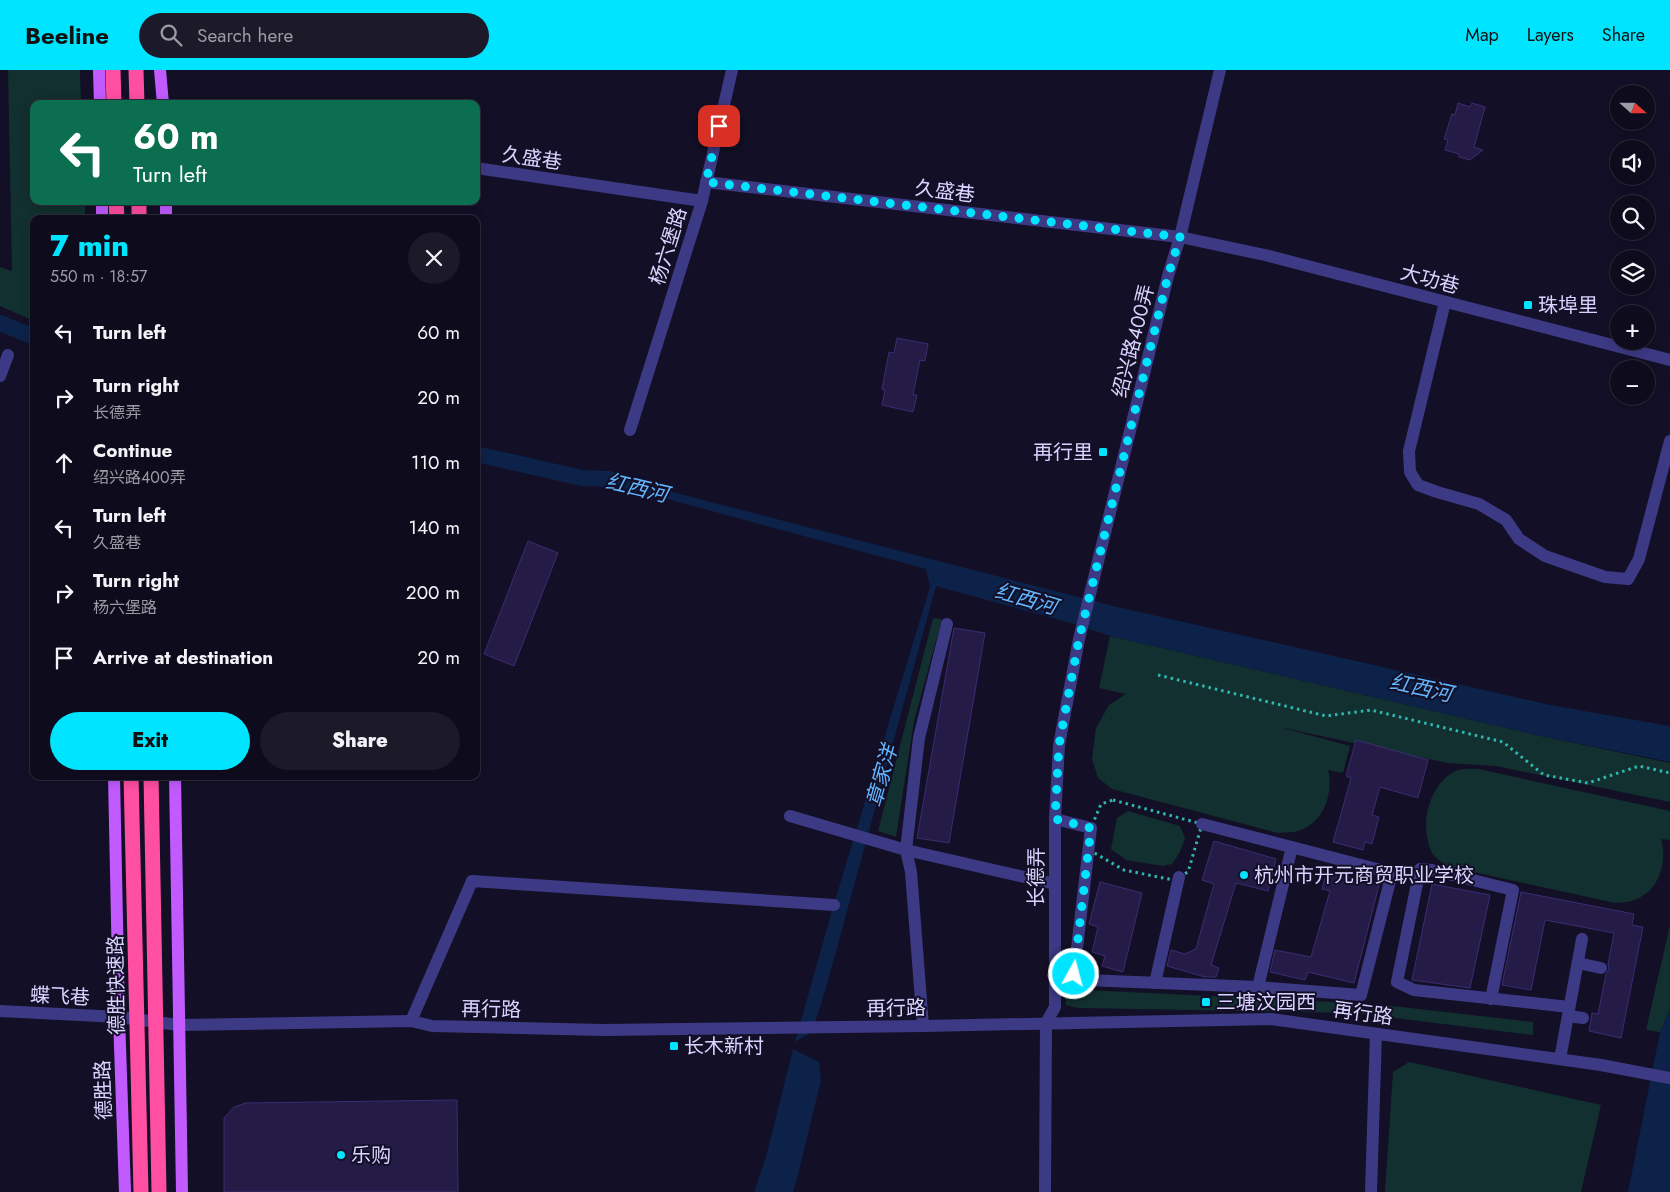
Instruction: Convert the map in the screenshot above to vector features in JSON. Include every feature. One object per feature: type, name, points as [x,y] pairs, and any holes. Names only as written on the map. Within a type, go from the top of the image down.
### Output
[{"type":"highway","points":[[113,70],[114,100]]},
{"type":"highway","points":[[136,70],[137,100]]},
{"type":"highway","name":"德胜快速路","points":[[131,780],[141,1192]]},
{"type":"highway","name":"德胜快速路","points":[[152,780],[159,1192]]},
{"type":"main road","points":[[99,70],[100,100]]},
{"type":"main road","points":[[160,70],[163,100]]},
{"type":"main road","name":"德胜路","points":[[114,780],[119,1017],[126,1192]]},
{"type":"main road","points":[[175,780],[182,1192]]},
{"type":"street","name":"杨六堡路","points":[[630,430],[702,201],[732,70]]},
{"type":"street","name":"绍兴路400弄","points":[[1098,563],[1220,70]]},
{"type":"street","name":"久盛巷","points":[[480,169],[702,201]]},
{"type":"street","name":"久盛巷","points":[[706,182],[1180,237]]},
{"type":"street","name":"大功巷","points":[[1180,237],[1265,255],[1670,360]]},
{"type":"street","points":[[1445,302],[1409,451],[1410,472],[1418,485],[1479,504],[1506,520],[1519,539],[1545,556],[1605,576],[1628,579],[1639,559],[1670,441]]},
{"type":"street","points":[[0,376],[8,355]]},
{"type":"street","name":"长德弄","points":[[1045,1192],[1046,1023],[1055,1007],[1055,819],[1059,745],[1079,639],[1098,563]]},
{"type":"street","points":[[923,1026],[911,872],[906,850],[919,738],[947,624]]},
{"type":"street","points":[[790,816],[906,850],[1055,884]]},
{"type":"street","points":[[1055,819],[1091,828],[1074,974],[1086,980],[1258,987],[1361,995],[1392,873],[1202,824]]},
{"type":"street","points":[[1258,987],[1292,847]]},
{"type":"street","points":[[1492,999],[1513,890],[1432,870],[1420,869],[1397,982],[1414,990],[1492,999],[1569,1012],[1583,1018]]},
{"type":"street","points":[[1155,983],[1179,877]]},
{"type":"street","points":[[411,1021],[472,881],[834,905]]},
{"type":"street","points":[[1560,1059],[1582,938]]},
{"type":"street","points":[[1578,963],[1601,968]]},
{"type":"street","name":"蝶飞巷","points":[[0,1011],[119,1017]]},
{"type":"street","name":"再行路","points":[[119,1017],[179,1025],[411,1021],[432,1026],[603,1030],[1271,1019],[1602,1065],[1670,1078]]},
{"type":"street","points":[[1371,1192],[1376,1034]]},
{"type":"path","points":[[1158,675],[1326,716],[1371,710],[1503,742],[1544,775],[1588,783],[1639,766],[1670,773]]},
{"type":"path","points":[[1113,800],[1202,824],[1188,872],[1173,880],[1124,870],[1092,851],[1091,828],[1101,804],[1113,800]]},
{"type":"green space","points":[[8,70],[80,70],[81,100],[30,100],[30,205],[85,205],[85,215],[30,215],[30,319],[0,306],[0,267],[12,271]]},
{"type":"green space","points":[[933,618],[942,619],[914,721],[896,837],[878,831]]},
{"type":"green space","points":[[1110,636],[1541,736],[1670,763],[1670,802],[1496,766],[1447,763],[1279,727],[1350,746],[1343,773],[1328,770],[1329,789],[1325,807],[1314,822],[1298,831],[1278,833],[1112,789],[1098,778],[1092,759],[1096,728],[1109,705],[1126,694],[1099,688]]},
{"type":"green space","points":[[1479,769],[1670,811],[1670,840],[1661,839],[1663,857],[1660,875],[1650,890],[1643,896],[1629,902],[1615,903],[1446,866],[1433,855],[1428,843],[1426,819],[1429,807],[1433,796],[1446,777],[1458,770]]},
{"type":"green space","points":[[1128,811],[1180,826],[1185,838],[1180,852],[1172,864],[1163,866],[1126,860],[1111,849],[1117,818]]},
{"type":"green space","points":[[1670,925],[1670,1009],[1660,1032],[1646,1030]]},
{"type":"green space","points":[[1066,989],[1375,1004],[1533,1022],[1533,1035],[1355,1013],[1079,1008],[1066,1005]]},
{"type":"green space","points":[[1409,1062],[1601,1105],[1581,1192],[1385,1192],[1393,1072]]},
{"type":"water","name":"章家洋","points":[[630,481],[1113,606],[1550,705],[1670,726],[1670,762],[1541,736],[1110,636],[1071,623],[936,586],[826,988],[812,1032],[795,1042],[833,907],[930,587],[926,569],[634,490]]},
{"type":"water","points":[[1670,1009],[1670,1192],[1628,1192],[1660,1032]]},
{"type":"water","points":[[793,1049],[819,1062],[821,1080],[797,1179],[793,1192],[754,1192],[766,1157]]},
{"type":"building","points":[[1458,103],[1470,107],[1472,103],[1485,107],[1474,147],[1483,150],[1470,160],[1445,150],[1448,140],[1444,139],[1452,114],[1455,115]]},
{"type":"building","points":[[897,338],[928,344],[925,361],[920,360],[913,395],[917,395],[913,412],[882,405],[885,390],[882,389],[889,352],[894,353]]},
{"type":"building","points":[[528,541],[558,553],[514,666],[484,654]]},
{"type":"building","points":[[954,628],[985,633],[949,843],[917,838]]},
{"type":"building","points":[[1356,740],[1428,760],[1418,798],[1380,787],[1372,815],[1379,817],[1372,844],[1365,842],[1363,850],[1333,842],[1351,778],[1346,776]]},
{"type":"building","points":[[1214,841],[1276,859],[1268,891],[1236,883],[1211,965],[1219,968],[1216,977],[1205,977],[1167,966],[1171,950],[1185,954],[1196,949],[1214,884],[1202,880]]},
{"type":"building","points":[[1327,871],[1379,885],[1354,983],[1308,972],[1305,980],[1270,972],[1275,950],[1311,957],[1330,891],[1322,889]]},
{"type":"building","points":[[1100,882],[1142,893],[1123,972],[1102,966],[1105,956],[1092,952],[1098,927],[1089,924]]},
{"type":"building","points":[[1432,884],[1490,895],[1470,988],[1412,980]]},
{"type":"building","points":[[1521,892],[1634,914],[1632,925],[1643,927],[1621,1038],[1589,1031],[1592,1013],[1598,1014],[1606,974],[1609,969],[1608,964],[1614,933],[1545,920],[1531,990],[1502,985]]},
{"type":"building","name":"乐购","points":[[457,1100],[458,1192],[224,1192],[224,1118],[234,1107],[246,1103]]},
{"type":"waterway","name":"红西河","points":[[0,323],[30,335]]},
{"type":"waterway","name":"红西河","points":[[480,455],[582,478],[609,479],[652,491]]},
{"type":"place","name":"珠埠里","points":[[1528,305]]},
{"type":"place","name":"再行里","points":[[1103,452]]},
{"type":"place","name":"杭州市开元商贸职业学校","points":[[1244,875]]},
{"type":"place","name":"三塘汶园西","points":[[1206,1002]]},
{"type":"place","name":"长木新村","points":[[674,1046]]},
{"type":"place","name":"乐购","points":[[341,1155]]},
{"type":"route","points":[[719,126],[706,182],[1180,237],[1168,276],[1079,639],[1059,745],[1055,819],[1091,828],[1074,974]]}]
